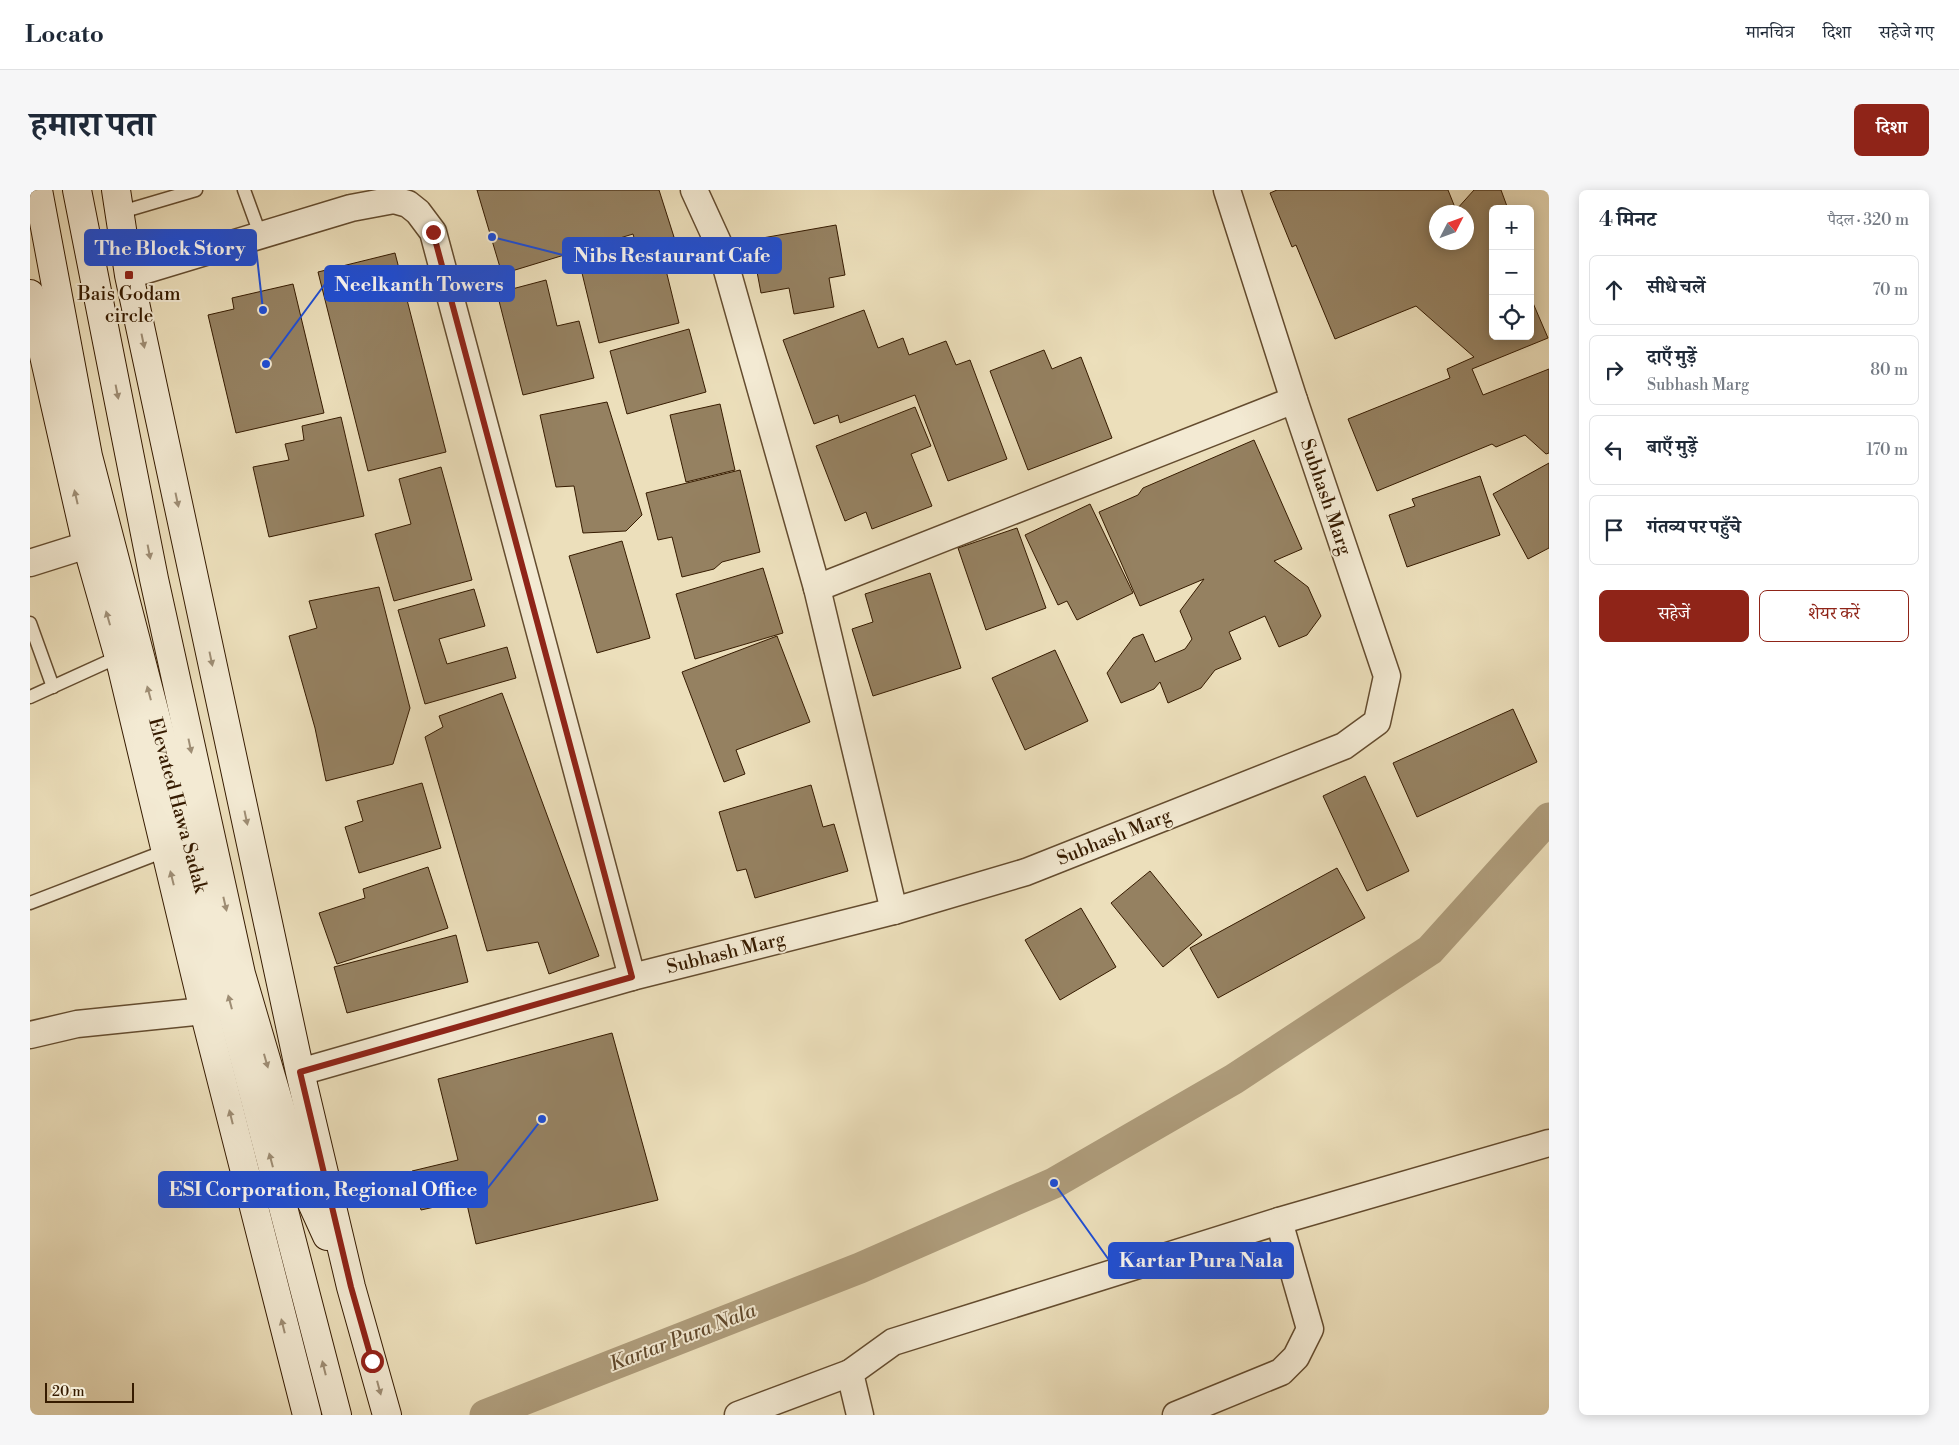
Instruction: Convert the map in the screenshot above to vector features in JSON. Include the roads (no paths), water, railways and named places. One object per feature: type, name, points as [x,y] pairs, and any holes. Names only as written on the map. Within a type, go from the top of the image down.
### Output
[{"type":"main road","name":"Elevated Hawa Sadak","points":[[38,190],[88,456],[336,1415]]},
{"type":"main road","name":"Elevated Hawa Sadak","points":[[77,190],[176,681],[244,984],[301,1179],[351,1287]]},
{"type":"main road","points":[[117,201],[129,275],[300,1072],[351,1287],[387,1415]]},
{"type":"main road","points":[[30,294],[87,545],[118,657],[204,1011],[303,1403]]},
{"type":"street","points":[[694,190],[720,249],[817,588],[894,911]]},
{"type":"street","name":"Subhash Marg","points":[[300,1072],[632,977],[894,911],[1026,872],[1344,746],[1377,722],[1387,676],[1294,400],[1227,190]]},
{"type":"street","points":[[129,275],[351,208],[394,200],[408,204],[418,212],[433,232],[632,977]]},
{"type":"street","points":[[817,588],[1294,400]]},
{"type":"street","points":[[30,563],[87,545]]},
{"type":"street","points":[[30,1036],[77,1024],[204,1011]]},
{"type":"street","points":[[738,1415],[850,1373],[894,1342],[1279,1221],[1549,1142]]},
{"type":"street","points":[[1176,1415],[1281,1372],[1296,1356],[1310,1329],[1279,1221]]},
{"type":"street","points":[[850,1373],[860,1415]]},
{"type":"lane","points":[[117,201],[196,190]]},
{"type":"lane","points":[[244,190],[260,234]]},
{"type":"lane","points":[[30,623],[53,687]]},
{"type":"lane","points":[[30,697],[118,657]]},
{"type":"lane","points":[[30,903],[165,851]]},
{"type":"waterway","name":"Kartar Pura Nala","points":[[485,1415],[860,1268],[1054,1183],[1234,1079],[1430,950],[1549,818]]},
{"type":"place","name":"Nibs Restaurant Cafe","points":[[492,237]]},
{"type":"place","name":"Bais Godam circle","points":[[129,275]]},
{"type":"place","name":"The Block Story","points":[[263,310]]},
{"type":"place","name":"Neelkanth Towers","points":[[266,364]]},
{"type":"place","name":"ESI Corporation, Regional Office","points":[[542,1119]]},
{"type":"place","name":"Kartar Pura Nala","points":[[1054,1183]]}]
